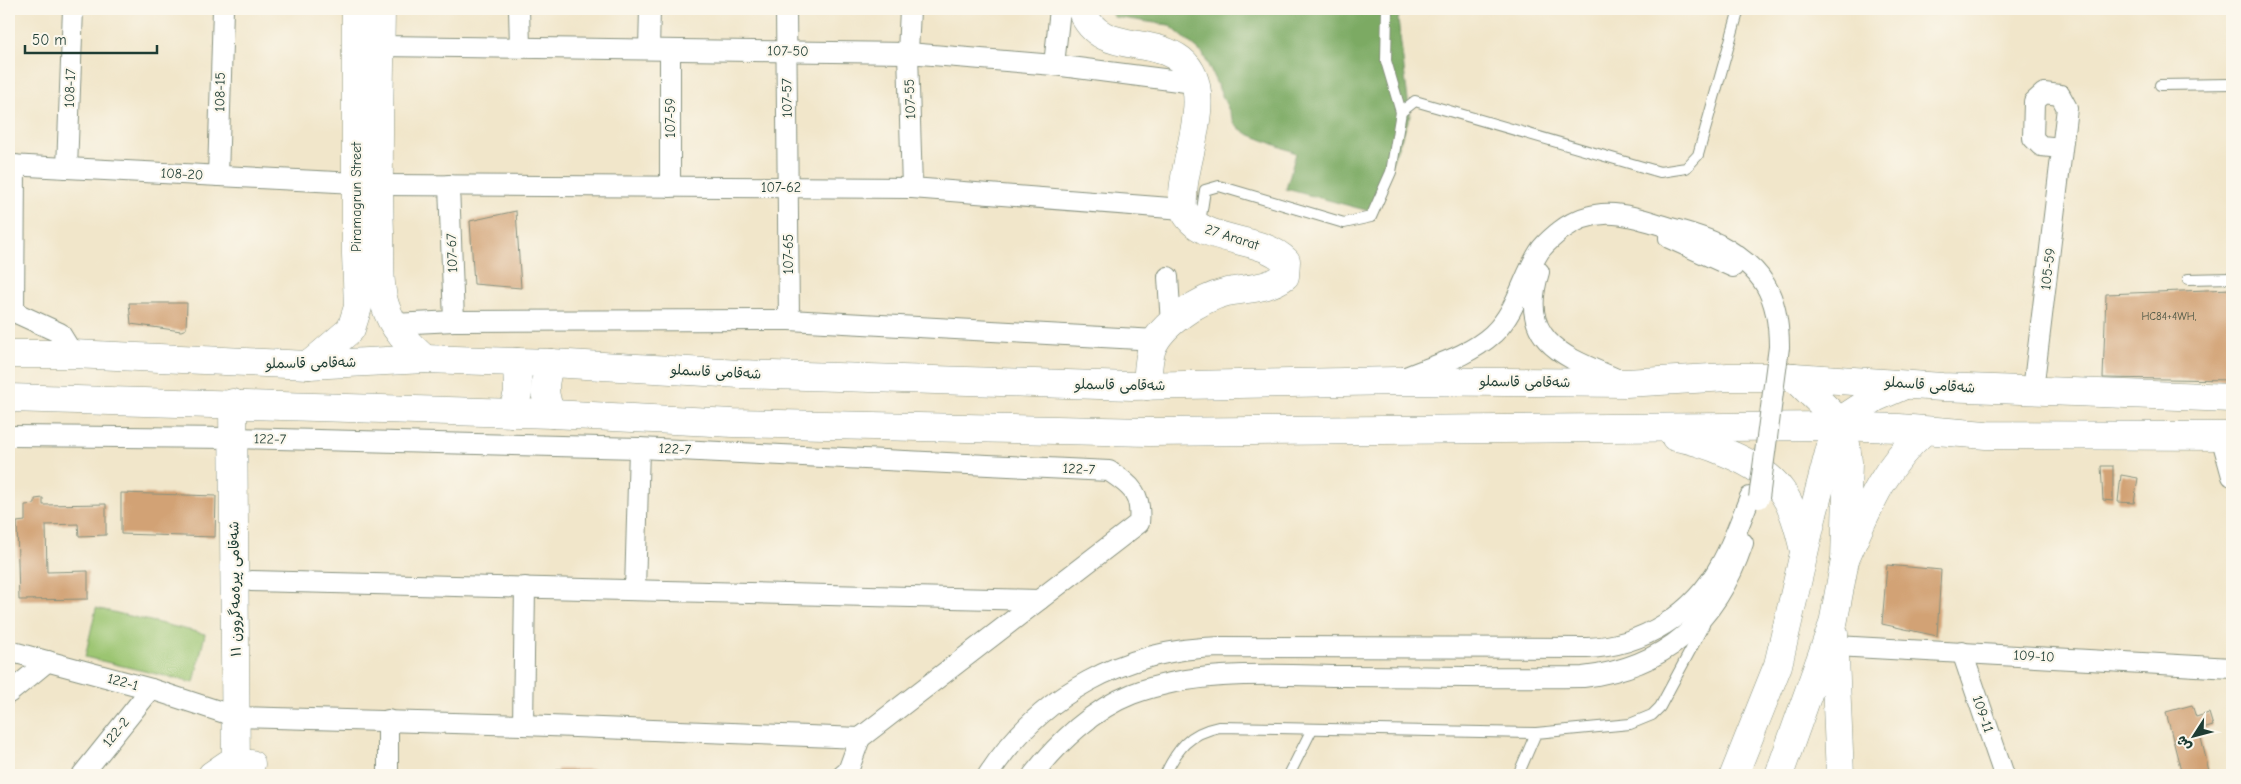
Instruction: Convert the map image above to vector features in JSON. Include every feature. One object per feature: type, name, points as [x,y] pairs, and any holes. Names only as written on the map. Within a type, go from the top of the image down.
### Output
[{"type":"main road","name":"Piramagrun Street","points":[[356,9],[368,184],[385,305],[404,341],[425,359]]},
{"type":"main road","name":"Piramagrun Street","points":[[309,365],[350,329],[358,307],[380,46],[381,9]]},
{"type":"main road","points":[[1081,9],[1090,25],[1109,39],[1162,52],[1181,60],[1189,69],[1194,83],[1197,106],[1196,129],[1182,178],[1191,218]]},
{"type":"main road","name":"27 Ararat","points":[[1164,332],[1187,311],[1225,293],[1276,283],[1285,276],[1286,261],[1276,252],[1257,244],[1208,232],[1191,218]]},
{"type":"main road","points":[[1147,386],[1152,348],[1164,332]]},
{"type":"main road","name":"شەقامی قاسملو","points":[[9,354],[73,354],[309,365],[425,359],[551,363],[740,374],[1147,386],[1397,381],[1626,383],[1728,377],[1794,376],[1942,387],[2232,398]]},
{"type":"main road","points":[[512,413],[518,393],[517,362]]},
{"type":"main road","points":[[551,363],[544,389],[545,398],[552,414]]},
{"type":"main road","points":[[1734,775],[1778,665],[1804,551],[1831,446],[1831,413],[1794,376]]},
{"type":"main road","points":[[1832,426],[1875,398],[1908,384]]},
{"type":"main road","points":[[1912,430],[1898,416],[1901,407],[1942,387]]},
{"type":"main road","points":[[9,398],[552,414],[733,424],[1150,432],[1832,426],[1986,435],[2227,436]]},
{"type":"main road","name":"شەقامی پیرەمەگروون ١١","points":[[241,404],[244,718]]},
{"type":"main road","points":[[1832,426],[1846,444],[1848,462],[1845,560],[1834,635],[1840,775]]},
{"type":"main road","points":[[1624,427],[1698,441],[1742,459],[1768,474],[1783,491],[1794,512],[1804,551]]},
{"type":"main road","points":[[1845,560],[1875,491],[1912,430]]},
{"type":"main road","name":"شەقامی پیرەمەگروون ١١","points":[[237,771],[244,718],[251,581],[242,438]]},
{"type":"main road","points":[[1779,775],[1834,635]]},
{"type":"street","name":"108-17","points":[[67,168],[73,9]]},
{"type":"street","name":"108-15","points":[[218,176],[223,9]]},
{"type":"street","points":[[519,9],[520,47]]},
{"type":"street","points":[[649,49],[650,9]]},
{"type":"street","name":"107-57","points":[[786,9],[788,187]]},
{"type":"street","name":"107-55","points":[[910,9],[908,53],[912,188]]},
{"type":"street","points":[[1054,65],[1060,9]]},
{"type":"street","name":"107-50","points":[[380,46],[908,53],[1054,65],[1194,83]]},
{"type":"street","name":"107-59","points":[[670,50],[670,187]]},
{"type":"street","name":"105-59","points":[[2033,390],[2062,148]]},
{"type":"street","name":"108-20","points":[[12,165],[368,184]]},
{"type":"street","points":[[12,165],[11,311],[60,333],[73,354]]},
{"type":"street","name":"107-62","points":[[368,184],[912,188],[1191,218]]},
{"type":"street","name":"107-67","points":[[449,185],[454,321]]},
{"type":"street","name":"107-65","points":[[788,187],[789,320]]},
{"type":"street","points":[[1034,775],[1053,752],[1096,714],[1130,694],[1165,684],[1207,676],[1272,674],[1574,677],[1612,672],[1645,661],[1671,647],[1692,630],[1717,600],[1737,564],[1754,498],[1778,319],[1772,296],[1760,276],[1744,259],[1710,240],[1626,215],[1603,213],[1575,221],[1555,235],[1539,251],[1514,306],[1501,325],[1484,342],[1461,355],[1397,381]]},
{"type":"street","points":[[1626,383],[1560,353],[1544,337],[1534,313],[1536,283],[1548,255],[1566,238],[1590,226],[1616,224],[1646,230],[1719,259],[1740,271],[1755,289],[1766,310],[1774,346]]},
{"type":"street","points":[[394,324],[454,321],[789,320],[1164,332],[1168,277]]},
{"type":"street","name":"122-7","points":[[9,436],[242,438],[639,448],[1109,471],[1133,488],[1138,500],[1139,523],[860,738]]},
{"type":"street","points":[[2227,436],[2232,476]]},
{"type":"street","points":[[635,590],[639,448]]},
{"type":"street","points":[[988,775],[1007,749],[1042,713],[1070,692],[1115,668],[1161,652],[1184,648],[1276,647],[1570,649],[1615,646],[1630,641],[1673,618],[1703,592],[1722,564],[1754,498]]},
{"type":"street","points":[[251,581],[1039,600]]},
{"type":"street","points":[[523,725],[525,587]]},
{"type":"street","name":"109-10","points":[[1834,635],[1962,652],[2232,668]]},
{"type":"street","points":[[1272,674],[1276,670],[1280,658],[1276,647]]},
{"type":"street","points":[[1334,676],[1333,658],[1340,647]]},
{"type":"street","name":"122-1","points":[[9,651],[151,689],[244,718]]},
{"type":"street","name":"109-11","points":[[1962,652],[2004,775]]},
{"type":"street","points":[[9,693],[48,661]]},
{"type":"street","name":"122-2","points":[[82,775],[151,689]]},
{"type":"street","points":[[244,718],[388,720],[860,738],[848,771],[843,775]]},
{"type":"street","points":[[388,720],[388,775]]},
{"type":"lane","points":[[1191,218],[1205,190],[1220,186],[1344,222],[1371,217],[1391,172],[1401,112],[1386,62],[1386,9]]},
{"type":"lane","points":[[1401,112],[1415,101],[1660,172],[1686,168],[1698,155],[1739,9]]},
{"type":"lane","points":[[2160,85],[2232,84]]},
{"type":"lane","points":[[2188,279],[2232,278]]},
{"type":"lane","points":[[1165,775],[1183,744],[1205,730],[1219,727],[1536,733],[1630,724],[1652,715],[1666,698],[1717,600]]},
{"type":"lane","points":[[1288,775],[1312,729]]},
{"type":"lane","points":[[1518,775],[1536,733]]},
{"type":"green space","points":[[1108,9],[1401,9],[1398,20],[1410,116],[1373,212],[1286,189],[1296,153],[1248,134],[1236,126],[1203,54],[1169,25],[1114,17]]},
{"type":"green space","points":[[96,608],[205,634],[194,683],[85,657]]},
{"type":"building","points":[[516,211],[521,288],[474,284],[470,221]]},
{"type":"building","points":[[2232,289],[2232,380],[2103,378],[2106,294]]},
{"type":"building","points":[[129,303],[187,303],[186,329],[181,331],[131,324]]},
{"type":"building","points":[[2101,466],[2113,466],[2113,501],[2103,500]]},
{"type":"building","points":[[2121,475],[2138,478],[2134,503],[2118,502]]},
{"type":"building","points":[[121,493],[216,496],[215,537],[121,534]]},
{"type":"building","points":[[43,498],[43,505],[106,504],[106,535],[79,536],[78,524],[46,525],[47,572],[88,571],[88,599],[19,600],[17,522],[25,521],[25,505],[35,504],[35,499]]},
{"type":"building","points":[[1887,565],[1941,570],[1937,636],[1882,624]]},
{"type":"building","points":[[2192,705],[2196,717],[2209,713],[2213,726],[2199,730],[2210,775],[2182,775],[2166,712]]},
{"type":"building","points":[[557,769],[598,769],[598,775],[557,775]]}]
